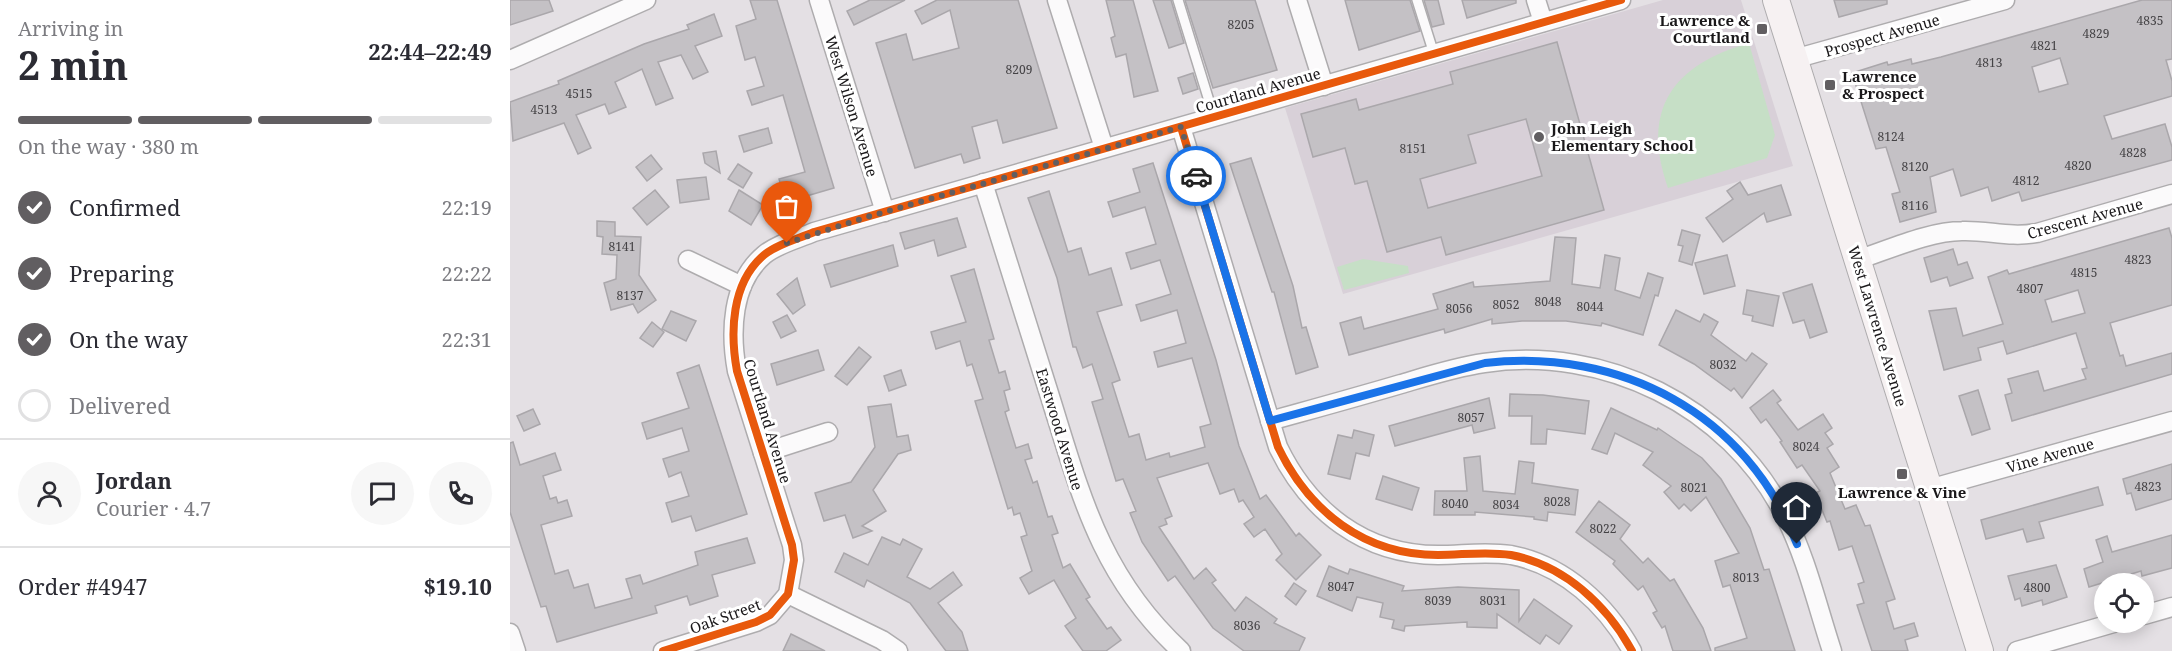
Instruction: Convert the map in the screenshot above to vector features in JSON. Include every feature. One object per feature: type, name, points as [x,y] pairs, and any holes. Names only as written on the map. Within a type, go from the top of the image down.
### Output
[{"type":"main road","name":"West Lawrence Avenue","points":[[1776,0],[1980,651]]},
{"type":"street","points":[[510,60],[646,0]]},
{"type":"street","name":"West Wilson Avenue","points":[[819,0],[885,212]]},
{"type":"street","points":[[1057,0],[1104,148]]},
{"type":"street","points":[[1297,0],[1324,86]]},
{"type":"street","points":[[1536,0],[1543,22]]},
{"type":"street","name":"Courtland Avenue","points":[[788,594],[793,577],[792,545],[737,372],[733,346],[733,324],[742,286],[751,269],[764,255],[814,232],[1621,0]]},
{"type":"street","name":"Prospect Avenue","points":[[1794,59],[2005,0]]},
{"type":"street","points":[[1181,127],[1278,447],[1299,484],[1325,513],[1347,530],[1369,542],[1402,551],[1437,555],[1473,553],[1511,555],[1543,565],[1591,597],[1614,621],[1632,651]]},
{"type":"street","name":"Eastwood Avenue","points":[[983,183],[1092,528],[1126,589],[1181,651]]},
{"type":"street","name":"Crescent Avenue","points":[[1857,260],[1946,232],[1962,231],[2017,236],[2037,233],[2172,194]]},
{"type":"street","points":[[688,260],[742,286]]},
{"type":"street","points":[[1270,421],[1463,367],[1510,360],[1581,365],[1651,387],[1684,405],[1726,437],[1771,491],[1795,539],[1832,651]]},
{"type":"street","name":"Vine Avenue","points":[[1929,489],[2172,421]]},
{"type":"street","name":"Courtland Avenue","points":[[763,453],[828,432]]},
{"type":"street","points":[[788,594],[882,640],[897,651]]},
{"type":"street","name":"Oak Street","points":[[663,651],[682,648],[756,622],[775,610],[788,594]]},
{"type":"street","points":[[2154,612],[2172,607]]},
{"type":"street","points":[[2017,651],[2094,629]]},
{"type":"street","points":[[510,633],[516,651]]},
{"type":"lane","points":[[1178,0],[1214,117]]},
{"type":"lane","points":[[1417,0],[1434,54]]},
{"type":"shaded area","name":"John Leigh Elementary School","points":[[1663,0],[1741,0],[1793,166],[1343,294],[1285,108]]},
{"type":"green space","points":[[1749,43],[1775,135],[1767,158],[1668,188],[1660,160],[1658,135],[1661,113],[1670,94],[1683,78],[1700,64],[1723,52]]},
{"type":"green space","points":[[1363,259],[1408,266],[1409,273],[1344,290],[1337,267]]},
{"type":"building","points":[[510,0],[549,0],[553,11],[510,25]]},
{"type":"building","points":[[750,0],[777,0],[834,188],[786,202],[779,179],[805,172],[783,95],[752,105],[747,91],[764,86],[755,57],[745,60],[736,26],[756,19]]},
{"type":"building","points":[[870,0],[905,0],[854,25],[847,11]]},
{"type":"building","points":[[937,0],[1018,0],[1057,128],[1003,143],[997,120],[972,127],[980,158],[964,163],[961,154],[915,168],[876,43],[906,34],[913,60],[959,48],[950,10],[922,24],[915,11]]},
{"type":"building","points":[[1106,0],[1133,0],[1158,91],[1134,97],[1126,54],[1116,57],[1111,38],[1115,36]]},
{"type":"building","points":[[1153,0],[1171,0],[1184,43],[1169,48]]},
{"type":"building","points":[[1185,0],[1255,0],[1277,70],[1213,88]]},
{"type":"building","points":[[1345,0],[1410,0],[1420,31],[1359,50]]},
{"type":"building","points":[[1424,0],[1438,0],[1444,24],[1432,27]]},
{"type":"building","points":[[1462,0],[1516,0],[1516,3],[1467,18]]},
{"type":"building","points":[[1834,0],[1887,0],[1887,4],[1839,17]]},
{"type":"building","points":[[2142,0],[2172,0],[2172,59],[2166,60],[2172,81],[2172,96],[2104,116],[2112,139],[2165,124],[2172,147],[2172,160],[2022,201],[2019,192],[1992,201],[1988,187],[1961,196],[1953,169],[1930,177],[1936,212],[1900,222],[1892,194],[1900,192],[1886,147],[1876,149],[1852,73],[1887,62],[1888,65],[1911,59],[1912,64]],"holes":[[[2060,58],[2068,84],[2039,92],[2032,67]]]},
{"type":"building","points":[[714,14],[722,36],[695,46],[708,72],[693,79],[681,55],[658,62],[673,98],[656,105],[642,69],[615,82],[626,107],[609,114],[605,104],[576,115],[591,148],[578,154],[564,123],[513,141],[510,102],[559,84],[558,81],[644,44],[689,29],[687,25]]},
{"type":"building","points":[[1557,42],[1604,210],[1446,255],[1441,237],[1387,252],[1367,181],[1355,184],[1345,148],[1313,157],[1301,114],[1356,99],[1359,110],[1453,84],[1450,72]],"holes":[[[1526,119],[1542,176],[1428,208],[1420,179],[1476,163],[1468,135]]]},
{"type":"building","points":[[1193,73],[1198,89],[1183,94],[1178,78]]},
{"type":"building","points":[[768,128],[772,143],[744,152],[739,136]]},
{"type":"building","points":[[716,151],[720,173],[705,163],[703,153]]},
{"type":"building","points":[[651,155],[662,169],[647,181],[636,167]]},
{"type":"building","points":[[1251,158],[1293,286],[1302,328],[1306,327],[1318,367],[1296,374],[1274,292],[1272,292],[1230,164]]},
{"type":"building","points":[[1153,163],[1216,360],[1239,446],[1260,499],[1266,495],[1296,536],[1299,533],[1321,555],[1296,580],[1276,560],[1282,554],[1265,529],[1254,537],[1244,524],[1254,517],[1243,500],[1239,502],[1234,489],[1220,494],[1208,463],[1157,478],[1172,516],[1165,519],[1167,524],[1159,527],[1194,579],[1206,568],[1216,580],[1212,583],[1235,611],[1246,597],[1277,619],[1274,623],[1305,638],[1299,651],[1244,651],[1213,628],[1175,576],[1168,581],[1142,542],[1130,513],[1136,511],[1123,479],[1116,481],[1092,402],[1103,399],[1092,364],[1083,368],[1076,347],[1073,347],[1057,278],[1028,198],[1049,191],[1068,252],[1081,248],[1089,275],[1111,268],[1122,305],[1097,312],[1120,380],[1112,383],[1129,437],[1139,434],[1146,460],[1169,453],[1170,457],[1205,447],[1200,427],[1211,424],[1192,358],[1158,367],[1154,352],[1186,343],[1177,310],[1141,321],[1136,305],[1171,294],[1160,260],[1131,269],[1126,253],[1156,244],[1145,207],[1113,217],[1108,202],[1140,192],[1133,169]]},
{"type":"building","points":[[738,164],[752,173],[743,188],[728,179]]},
{"type":"building","points":[[706,177],[709,199],[680,203],[677,180]]},
{"type":"building","points":[[1740,182],[1748,195],[1781,185],[1791,215],[1767,222],[1764,213],[1723,242],[1706,218],[1733,199],[1727,191]]},
{"type":"building","points":[[655,190],[669,207],[647,225],[633,208]]},
{"type":"building","points":[[739,190],[763,205],[751,225],[729,211]]},
{"type":"building","points":[[957,218],[966,247],[938,256],[934,240],[905,249],[900,233]]},
{"type":"building","points":[[597,221],[615,222],[615,236],[641,237],[639,275],[656,300],[638,313],[633,304],[611,310],[604,283],[616,279],[617,255],[602,254],[603,237],[597,236]]},
{"type":"building","points":[[2169,228],[2172,238],[2172,305],[2110,323],[2120,356],[2123,355],[2126,366],[2172,353],[2172,374],[2012,421],[2005,395],[2012,393],[2008,379],[2038,371],[2044,391],[2086,379],[2082,369],[2087,368],[2076,333],[2007,354],[2003,341],[1978,348],[1981,360],[1944,370],[1929,311],[1956,308],[1963,336],[2003,324],[1988,277],[2007,270],[2009,274]],"holes":[[[2078,290],[2085,313],[2052,322],[2045,300]]]},
{"type":"building","points":[[1682,230],[1700,235],[1692,265],[1679,261],[1683,246],[1678,245]]},
{"type":"building","points":[[1555,237],[1576,238],[1572,284],[1600,288],[1605,255],[1620,258],[1615,290],[1640,298],[1648,273],[1663,278],[1658,296],[1655,295],[1643,335],[1602,323],[1601,326],[1566,321],[1492,324],[1492,319],[1445,333],[1444,329],[1349,355],[1340,323],[1361,317],[1364,329],[1438,309],[1433,294],[1473,282],[1474,287],[1550,281]]},
{"type":"building","points":[[893,245],[898,266],[831,287],[824,265]]},
{"type":"building","points":[[1953,249],[1958,265],[1967,262],[1973,278],[1950,286],[1947,277],[1931,282],[1924,258]]},
{"type":"building","points":[[1727,255],[1735,286],[1704,294],[1695,263]]},
{"type":"building","points":[[974,269],[994,339],[989,340],[999,373],[1005,371],[1010,389],[1004,391],[1009,410],[1005,412],[1016,448],[1028,444],[1032,458],[1025,460],[1033,483],[1037,481],[1048,517],[1052,516],[1058,533],[1052,535],[1063,568],[1070,564],[1090,597],[1086,599],[1107,629],[1111,627],[1121,640],[1106,651],[1083,651],[1065,626],[1076,618],[1054,580],[1029,594],[1020,578],[1032,571],[1021,537],[1027,535],[1020,513],[1014,515],[1012,507],[1008,509],[975,401],[983,399],[972,364],[967,366],[960,341],[936,349],[931,332],[966,322],[951,276]]},
{"type":"building","points":[[797,278],[805,305],[793,314],[777,294]]},
{"type":"building","points":[[1812,284],[1827,332],[1810,338],[1804,320],[1793,323],[1783,293]]},
{"type":"building","points":[[1747,290],[1779,296],[1773,326],[1752,321],[1753,316],[1743,314]]},
{"type":"building","points":[[1676,310],[1700,322],[1704,314],[1718,322],[1711,335],[1746,361],[1752,353],[1767,364],[1742,398],[1734,388],[1731,391],[1694,364],[1659,345]]},
{"type":"building","points":[[671,311],[696,321],[686,341],[662,329]]},
{"type":"building","points":[[787,315],[796,331],[781,338],[773,322]]},
{"type":"building","points":[[652,322],[664,332],[653,347],[640,338]]},
{"type":"building","points":[[859,347],[871,357],[847,385],[835,376]]},
{"type":"building","points":[[818,350],[824,370],[777,385],[771,364]]},
{"type":"building","points":[[699,365],[747,514],[696,531],[691,516],[672,522],[666,503],[689,496],[681,472],[669,477],[663,459],[689,451],[682,428],[647,439],[642,423],[689,408],[677,373]]},
{"type":"building","points":[[901,370],[906,385],[889,391],[884,376]]},
{"type":"building","points":[[1773,390],[1781,400],[1777,403],[1798,430],[1823,414],[1832,428],[1825,433],[1833,444],[1827,448],[1839,467],[1830,473],[1845,509],[1856,505],[1865,526],[1870,525],[1895,599],[1886,602],[1894,629],[1914,623],[1918,636],[1905,640],[1908,651],[1872,651],[1857,605],[1864,603],[1858,584],[1864,582],[1852,546],[1839,550],[1830,521],[1827,522],[1815,493],[1820,491],[1802,465],[1797,468],[1766,419],[1761,423],[1750,408]]},
{"type":"building","points":[[1978,390],[1990,429],[1972,435],[1959,396]]},
{"type":"building","points":[[1510,394],[1543,395],[1589,401],[1585,434],[1547,429],[1546,444],[1531,444],[1532,416],[1509,416]]},
{"type":"building","points":[[1489,398],[1495,428],[1474,433],[1472,425],[1395,446],[1389,426]]},
{"type":"building","points":[[891,404],[897,437],[908,435],[911,450],[898,454],[873,490],[886,511],[862,526],[872,531],[853,538],[845,515],[824,521],[815,493],[851,482],[875,447],[868,407]]},
{"type":"building","points":[[1611,408],[1657,430],[1658,428],[1702,458],[1721,479],[1750,528],[1764,570],[1769,569],[1795,651],[1715,651],[1715,648],[1747,638],[1730,585],[1723,587],[1715,561],[1739,553],[1706,497],[1691,511],[1684,504],[1679,509],[1664,492],[1671,486],[1643,465],[1653,452],[1615,433],[1607,454],[1592,449]]},
{"type":"building","points":[[533,409],[540,424],[524,431],[517,416]]},
{"type":"building","points":[[1354,430],[1374,435],[1369,456],[1356,453],[1350,479],[1328,474],[1338,435],[1352,438]]},
{"type":"building","points":[[513,442],[520,465],[555,453],[561,470],[543,476],[550,499],[556,497],[558,503],[567,500],[572,516],[541,525],[555,574],[568,570],[574,588],[588,584],[595,608],[632,598],[626,579],[640,575],[643,584],[698,565],[695,552],[747,538],[755,563],[712,575],[718,596],[690,605],[687,596],[655,606],[657,613],[557,642],[546,606],[541,607],[510,512],[510,443]]},
{"type":"building","points":[[1480,456],[1483,491],[1515,494],[1519,461],[1534,463],[1532,483],[1578,490],[1575,515],[1548,512],[1547,521],[1534,519],[1534,517],[1475,512],[1475,515],[1434,515],[1435,491],[1467,491],[1464,458]]},
{"type":"building","points":[[2172,464],[2172,499],[2136,510],[2131,493],[2127,494],[2123,479]]},
{"type":"building","points":[[1383,476],[1419,488],[1412,510],[1376,499]]},
{"type":"building","points":[[2098,487],[2103,505],[2039,522],[2044,538],[2027,542],[2023,529],[1986,539],[1981,520]]},
{"type":"building","points":[[1599,501],[1630,525],[1620,539],[1643,563],[1648,558],[1670,581],[1674,579],[1703,628],[1711,651],[1673,651],[1665,626],[1662,628],[1653,613],[1657,611],[1643,586],[1638,590],[1613,564],[1615,561],[1576,532]]},
{"type":"building","points":[[2172,535],[2172,568],[2153,573],[2141,573],[2141,571],[2094,573],[2094,585],[2089,587],[2084,569],[2103,562],[2096,540],[2107,536],[2112,552]]},
{"type":"building","points":[[882,537],[900,545],[903,539],[922,549],[907,577],[930,589],[953,572],[962,585],[938,603],[962,632],[968,651],[946,651],[910,603],[867,580],[864,587],[835,572],[844,553],[868,565]]},
{"type":"building","points":[[2056,565],[2067,597],[2043,605],[2042,600],[2022,606],[2020,598],[2015,600],[2008,576]]},
{"type":"building","points":[[1329,566],[1348,574],[1350,569],[1404,586],[1402,591],[1458,587],[1519,590],[1519,621],[1534,599],[1572,626],[1559,644],[1546,635],[1540,644],[1497,614],[1497,628],[1467,627],[1467,622],[1405,626],[1404,631],[1392,628],[1394,620],[1380,617],[1383,603],[1357,597],[1352,611],[1317,596]]},
{"type":"building","points":[[1294,583],[1306,591],[1296,605],[1285,596]]},
{"type":"building","points":[[791,634],[825,651],[783,651]]},
{"type":"cycle path","points":[[663,651],[756,622],[770,615],[788,594],[794,560],[792,545],[737,371],[734,341],[739,294],[753,266],[769,251],[814,232],[1621,0]]},
{"type":"cycle path","points":[[1181,127],[1278,447],[1306,491],[1342,525],[1363,538],[1386,547],[1411,553],[1438,555],[1483,553],[1511,555],[1549,568],[1566,578],[1597,603],[1622,634],[1632,651]]},
{"type":"way so far","points":[[787,243],[814,232],[1181,127],[1196,176]]},
{"type":"place","name":"Lawrence & Courtland","points":[[1762,29]]},
{"type":"place","name":"Lawrence & Prospect","points":[[1830,85]]},
{"type":"place","name":"John Leigh Elementary School","points":[[1539,137]]},
{"type":"place","name":"Lawrence & Vine","points":[[1902,474]]},
{"type":"route","points":[[1196,176],[1270,421],[1463,367],[1485,363],[1510,360],[1560,362],[1603,370],[1627,377],[1669,395],[1726,437],[1771,491],[1797,544]]}]
